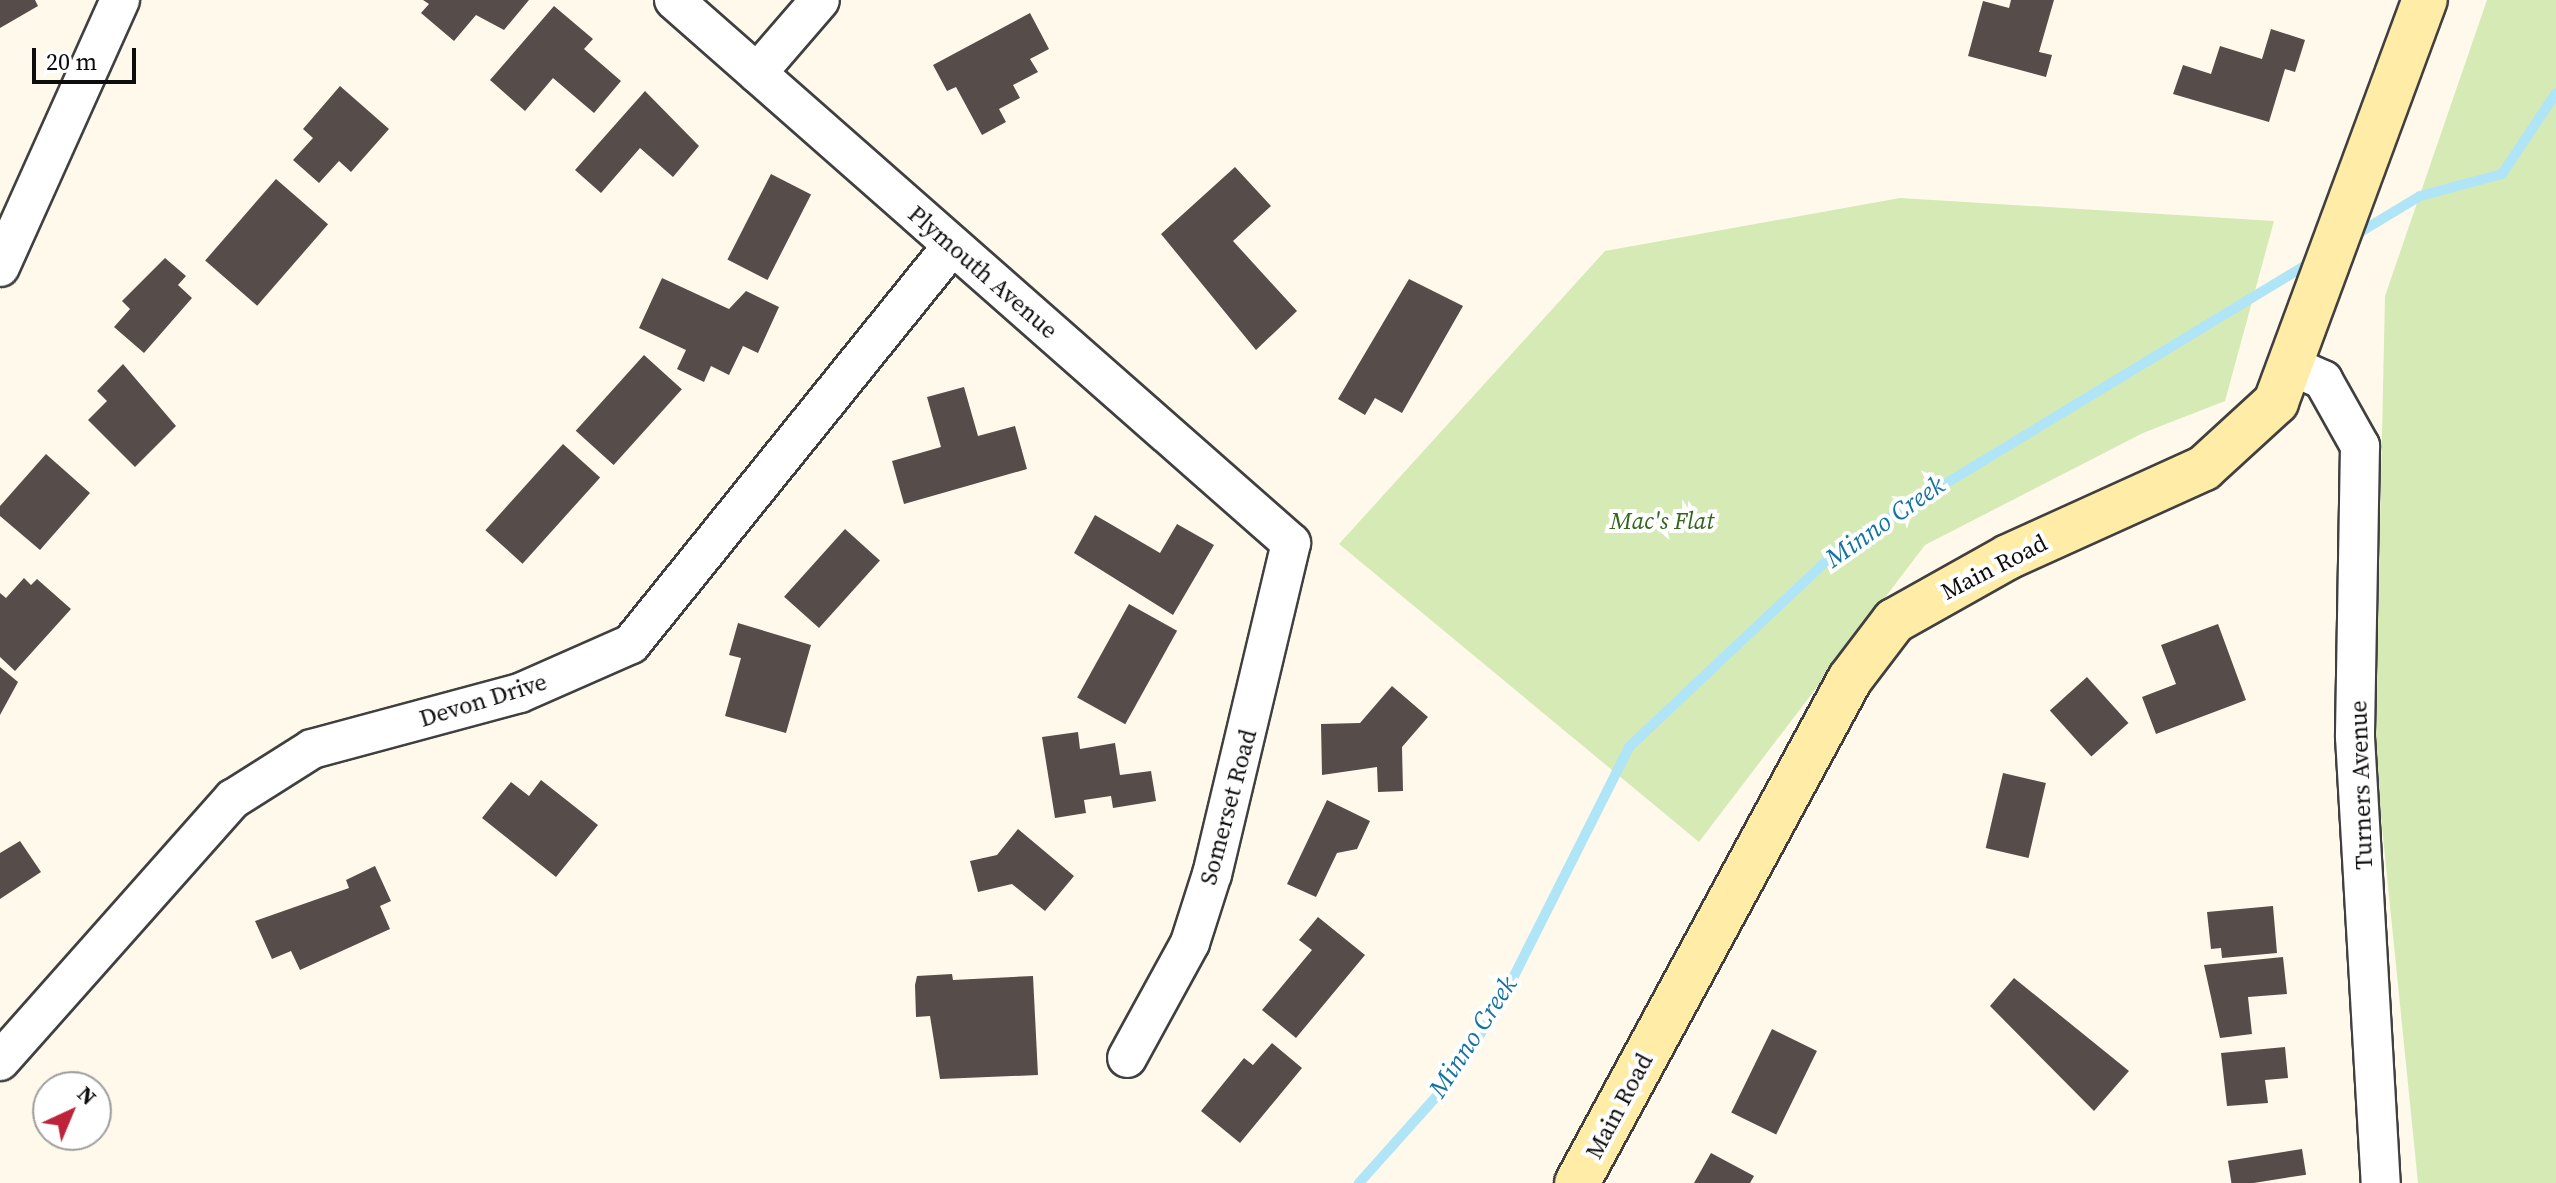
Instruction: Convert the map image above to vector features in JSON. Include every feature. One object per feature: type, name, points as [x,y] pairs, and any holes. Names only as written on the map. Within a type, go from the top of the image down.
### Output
[{"type":"main road","name":"Main Road","points":[[1577,1183],[1850,679],[1894,621],[2008,557],[2204,468],[2276,402],[2294,367],[2425,0]]},
{"type":"street","points":[[0,267],[120,0]]},
{"type":"street","name":"Plymouth Avenue","points":[[674,0],[1291,543]]},
{"type":"street","points":[[757,73],[820,0]]},
{"type":"street","name":"Devon Drive","points":[[0,1061],[233,799],[312,749],[520,693],[631,644],[952,246]]},
{"type":"street","name":"Turners Avenue","points":[[2294,367],[2323,380],[2360,446],[2355,737],[2381,1183]]},
{"type":"street","name":"Somerset Road","points":[[1127,1058],[1190,943],[1212,874],[1291,543]]},
{"type":"green space","points":[[2487,0],[2556,0],[2556,1183],[2418,1183],[2375,757],[2385,296]]},
{"type":"green space","name":"Mac's Flat","points":[[1900,198],[2274,221],[2225,401],[2143,433],[1925,545],[1699,842],[1339,544],[1605,251]]},
{"type":"building","points":[[0,0],[35,0],[38,6],[0,28]]},
{"type":"building","points":[[423,0],[529,0],[504,30],[476,15],[454,41],[421,13],[429,4]]},
{"type":"building","points":[[2011,0],[2054,0],[2039,52],[2052,55],[2046,77],[1968,56],[1983,1],[2009,8]]},
{"type":"building","points":[[554,6],[593,39],[584,49],[621,81],[594,113],[553,78],[525,111],[490,80]]},
{"type":"building","points":[[1030,13],[1049,49],[1030,59],[1038,72],[1013,85],[1020,98],[999,109],[1006,122],[982,135],[956,87],[947,91],[933,65]]},
{"type":"building","points":[[2271,29],[2305,40],[2295,72],[2285,69],[2269,122],[2173,94],[2183,65],[2211,74],[2220,46],[2262,59]]},
{"type":"building","points":[[340,86],[389,129],[351,172],[339,161],[319,183],[293,160],[313,138],[303,129]]},
{"type":"building","points":[[645,91],[699,146],[673,177],[640,148],[601,193],[575,170]]},
{"type":"building","points":[[1235,167],[1271,206],[1233,241],[1297,311],[1256,350],[1161,234]]},
{"type":"building","points":[[771,174],[811,194],[768,280],[727,260]]},
{"type":"building","points":[[276,179],[328,224],[257,306],[205,261]]},
{"type":"building","points":[[165,258],[186,276],[178,285],[192,298],[144,353],[114,327],[130,309],[122,301]]},
{"type":"building","points":[[662,278],[729,309],[746,291],[779,307],[758,353],[743,346],[729,375],[711,366],[704,382],[677,369],[686,350],[639,328]]},
{"type":"building","points":[[1409,279],[1463,306],[1402,413],[1375,398],[1365,415],[1338,399]]},
{"type":"building","points":[[644,355],[682,389],[614,465],[576,431]]},
{"type":"building","points":[[123,364],[176,426],[135,467],[88,420],[107,401],[97,391]]},
{"type":"building","points":[[964,387],[978,436],[1015,426],[1027,469],[904,504],[892,461],[941,447],[927,397]]},
{"type":"building","points":[[563,444],[600,477],[523,564],[485,530]]},
{"type":"building","points":[[46,454],[90,493],[40,550],[0,516],[0,506]]},
{"type":"building","points":[[1095,515],[1160,553],[1177,524],[1214,545],[1173,615],[1074,553]]},
{"type":"building","points":[[845,529],[880,560],[819,628],[784,597]]},
{"type":"building","points":[[24,578],[31,585],[37,579],[71,609],[15,671],[0,657],[0,593],[6,598]]},
{"type":"building","points":[[1129,604],[1177,631],[1125,724],[1077,698]]},
{"type":"building","points":[[738,623],[811,645],[786,733],[725,716],[741,658],[729,655]]},
{"type":"building","points":[[2218,624],[2246,700],[2156,734],[2142,697],[2176,684],[2161,645]]},
{"type":"building","points":[[0,667],[18,682],[0,715]]},
{"type":"building","points":[[2087,677],[2128,723],[2091,757],[2050,710]]},
{"type":"building","points":[[1392,686],[1428,717],[1402,747],[1403,791],[1378,792],[1377,767],[1322,775],[1321,724],[1360,723]]},
{"type":"building","points":[[1078,732],[1080,749],[1115,743],[1120,775],[1151,771],[1156,801],[1113,808],[1111,796],[1084,800],[1086,813],[1055,818],[1042,737]]},
{"type":"building","points":[[2003,773],[2046,783],[2029,858],[1986,848]]},
{"type":"building","points":[[541,780],[598,825],[556,877],[482,818],[511,782],[529,796]]},
{"type":"building","points":[[1327,800],[1370,821],[1357,849],[1337,853],[1316,897],[1287,884]]},
{"type":"building","points":[[1018,829],[1074,876],[1045,911],[1012,884],[978,892],[970,861],[997,855]]},
{"type":"building","points":[[20,841],[41,872],[0,899],[0,853]]},
{"type":"building","points":[[375,866],[391,901],[380,906],[390,929],[300,970],[291,951],[272,959],[255,921],[349,888],[346,880]]},
{"type":"building","points":[[2273,906],[2277,953],[2222,958],[2221,948],[2211,949],[2207,912]]},
{"type":"building","points":[[1318,917],[1365,955],[1296,1038],[1262,1010],[1312,950],[1299,940]]},
{"type":"building","points":[[2283,957],[2287,994],[2248,997],[2252,1034],[2220,1038],[2204,965]]},
{"type":"building","points":[[952,974],[953,980],[1033,976],[1038,1075],[940,1079],[930,1016],[916,1017],[915,985],[917,976]]},
{"type":"building","points":[[2014,978],[2129,1071],[2094,1111],[1990,1006]]},
{"type":"building","points":[[1772,1029],[1817,1051],[1776,1135],[1731,1113]]},
{"type":"building","points":[[1272,1043],[1302,1068],[1240,1143],[1201,1111],[1244,1058],[1253,1065]]},
{"type":"building","points":[[2285,1047],[2288,1078],[2265,1080],[2268,1103],[2227,1106],[2221,1053]]},
{"type":"building","points":[[2302,1149],[2306,1175],[2254,1183],[2231,1183],[2228,1161]]},
{"type":"building","points":[[1711,1153],[1754,1176],[1750,1183],[1694,1183]]},
{"type":"waterway","name":"Minno Creek","points":[[2352,237],[2420,196],[2502,174],[2556,93]]},
{"type":"waterway","name":"Minno Creek","points":[[1359,1183],[1453,1078],[1505,994],[1629,747],[1841,547],[2311,262]]}]
